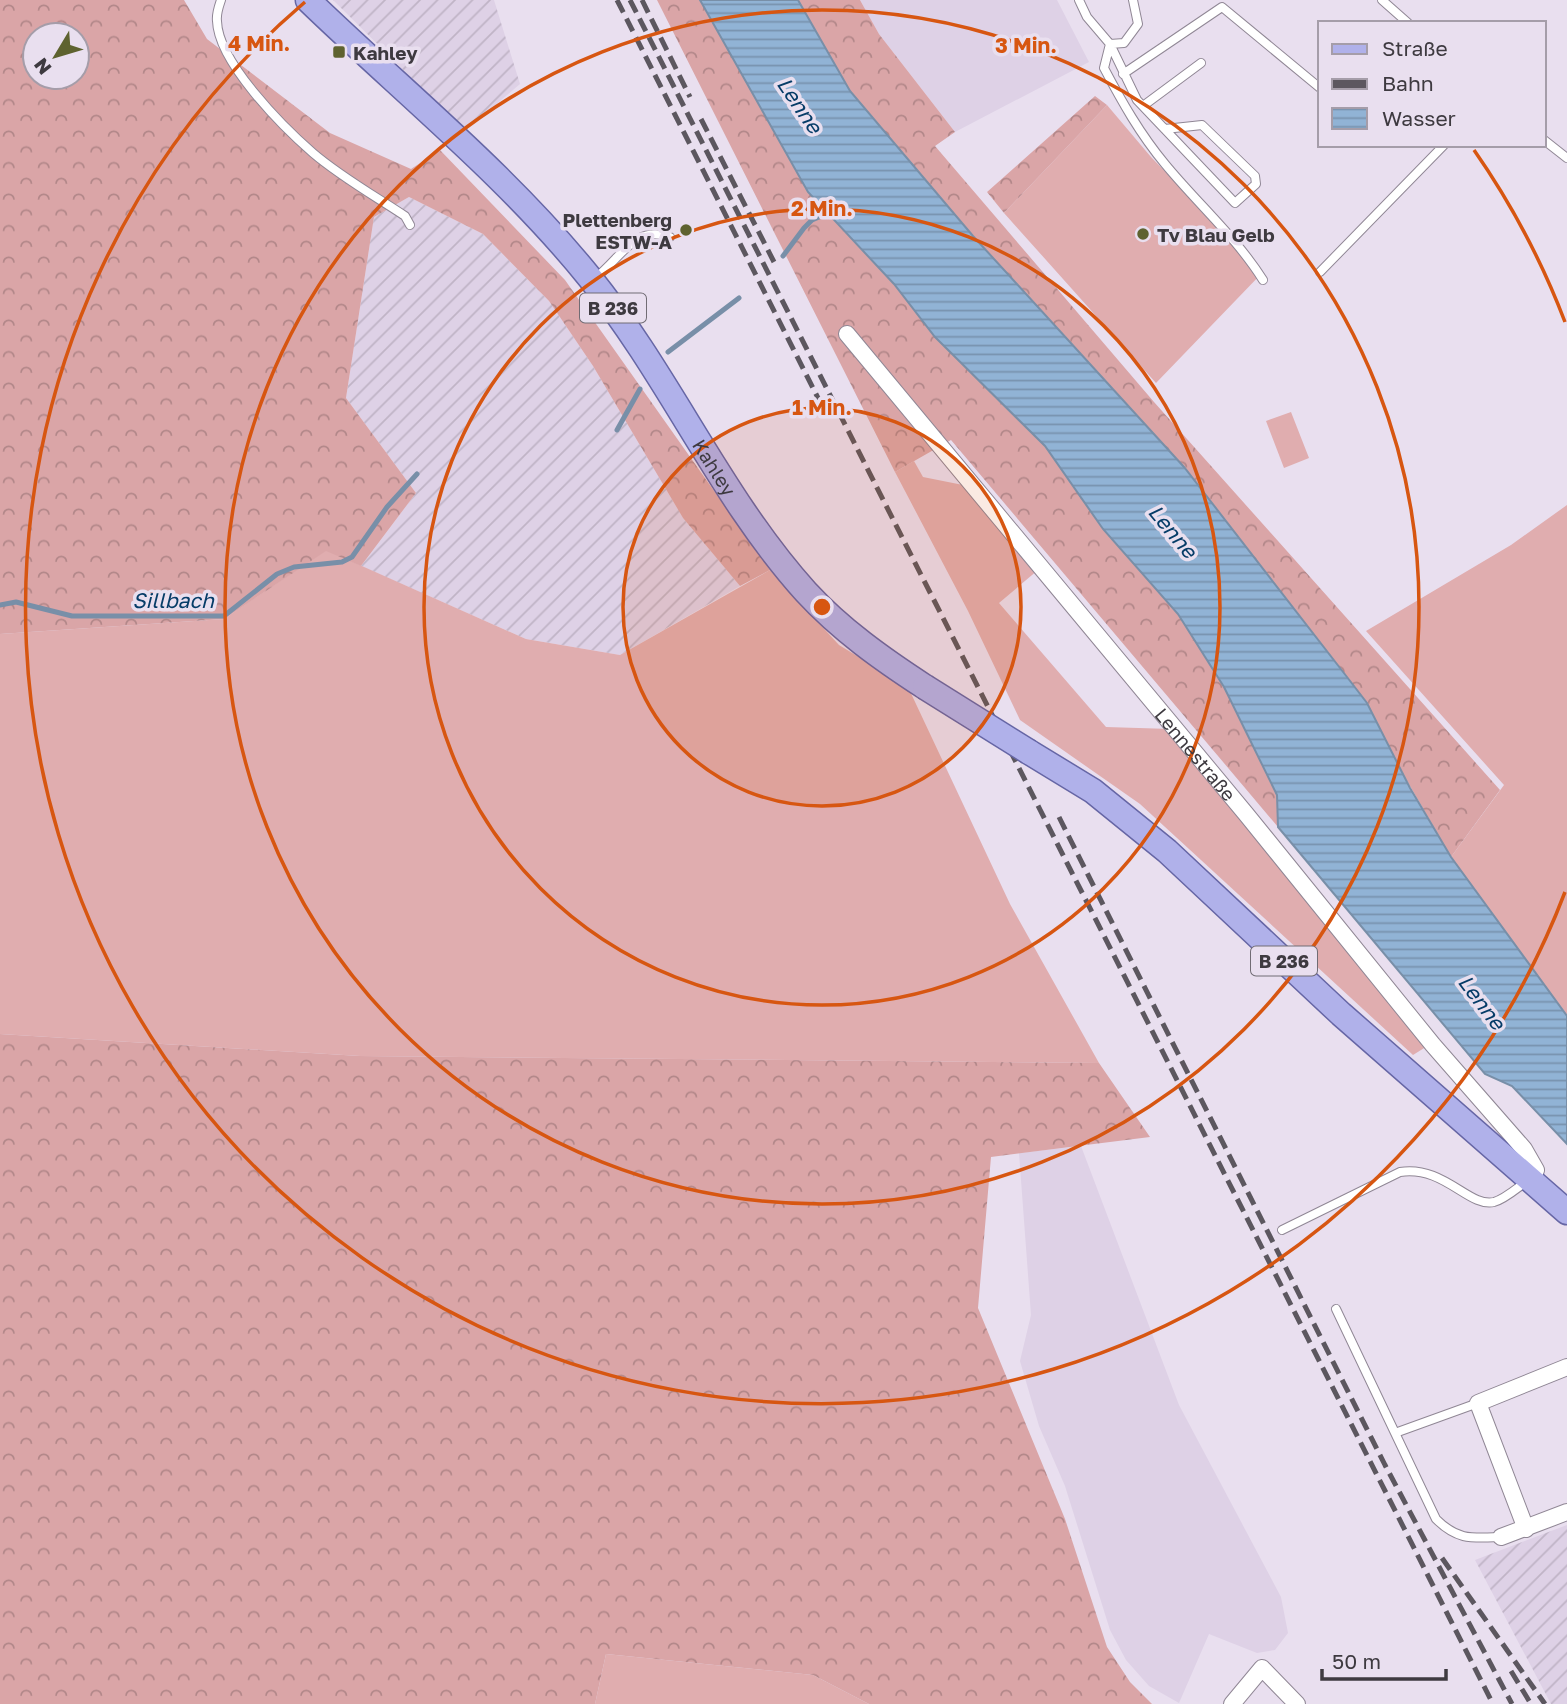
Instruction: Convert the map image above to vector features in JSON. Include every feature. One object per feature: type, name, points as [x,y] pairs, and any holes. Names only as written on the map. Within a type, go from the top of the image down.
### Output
[{"type":"main road","name":"Kahley","points":[[308,0],[547,227],[592,280],[630,332],[767,543],[830,616],[873,653],[1029,751]]},
{"type":"main road","name":"Lennestraße","points":[[1029,751],[1093,790],[1167,851],[1341,1014],[1532,1178],[1567,1212]]},
{"type":"street","name":"Lennestraße","points":[[847,334],[1246,814],[1433,1045],[1524,1149],[1536,1170],[1532,1178]]},
{"type":"street","points":[[1526,1529],[1478,1403],[1567,1367]]},
{"type":"street","points":[[1502,1537],[1567,1512]]},
{"type":"street","points":[[1232,1704],[1262,1668],[1297,1704]]},
{"type":"lane","points":[[221,0],[216,20],[221,41],[233,64],[266,106],[313,153],[405,216],[410,225]]},
{"type":"lane","points":[[1079,0],[1087,17],[1110,44],[1123,74],[1143,106],[1235,203],[1256,184],[1255,176],[1202,125],[1165,129]]},
{"type":"lane","points":[[1110,44],[1124,43],[1138,24],[1133,0]]},
{"type":"lane","points":[[1382,0],[1406,21]]},
{"type":"lane","points":[[1123,74],[1222,7],[1318,86]]},
{"type":"lane","points":[[1110,44],[1104,68],[1134,123],[1164,163],[1247,255],[1262,280]]},
{"type":"lane","points":[[1143,106],[1201,63]]},
{"type":"lane","points":[[1546,142],[1567,158]]},
{"type":"lane","points":[[1320,272],[1442,147]]},
{"type":"lane","points":[[592,280],[642,234],[656,232],[670,237]]},
{"type":"lane","points":[[1282,1230],[1401,1172],[1417,1170],[1433,1173],[1482,1203],[1495,1202],[1532,1178]]},
{"type":"lane","points":[[1336,1309],[1436,1519],[1450,1533],[1471,1538],[1502,1537]]},
{"type":"lane","points":[[1395,1433],[1478,1403]]},
{"type":"shaded area","points":[[333,0],[494,0],[520,84],[465,131]]},
{"type":"shaded area","points":[[860,0],[1057,0],[1089,62],[955,132],[879,34]]},
{"type":"shaded area","name":"Tv Blau Gelb","points":[[1107,105],[1151,157],[1263,272],[1156,383],[1004,213]]},
{"type":"shaded area","points":[[409,197],[483,234],[549,301],[593,366],[683,518],[740,586],[620,655],[526,639],[361,566],[416,493],[346,398],[374,217]]},
{"type":"shaded area","points":[[1291,412],[1309,458],[1284,468],[1266,421]]},
{"type":"shaded area","points":[[914,461],[923,477],[963,485],[1038,570],[999,603],[1106,727],[1171,729],[1429,1045],[1413,1055],[1140,804],[1020,720],[968,611],[895,472]]},
{"type":"shaded area","points":[[1567,505],[1567,1016],[1451,857],[1504,785],[1366,631],[1511,545]]},
{"type":"shaded area","points":[[326,550],[526,639],[620,655],[770,570],[839,645],[908,687],[1010,904],[1099,1063],[360,1056],[0,1034],[0,634],[224,619]]},
{"type":"shaded area","points":[[1081,1146],[1179,1405],[1281,1597],[1288,1633],[1275,1650],[1257,1653],[1209,1634],[1179,1703],[1149,1686],[1126,1660],[1110,1630],[1065,1486],[1039,1426],[1020,1361],[1031,1315],[1019,1153]]},
{"type":"shaded area","points":[[1567,1525],[1567,1704],[1551,1704],[1475,1560]]},
{"type":"shaded area","points":[[606,1654],[813,1675],[869,1704],[595,1704]]},
{"type":"green space","points":[[0,0],[184,0],[207,39],[330,133],[411,169],[440,150],[565,280],[770,570],[740,586],[683,518],[593,366],[549,301],[483,234],[409,197],[374,217],[346,398],[416,493],[361,566],[326,551],[224,619],[0,634]]},
{"type":"green space","points":[[657,0],[700,0],[808,192],[894,284],[935,337],[1045,446],[1103,529],[1178,614],[1224,687],[1278,795],[1278,827],[951,440],[895,472]]},
{"type":"green space","points":[[798,0],[860,0],[879,34],[955,132],[935,146],[1154,402],[1500,790],[1451,857],[1347,677],[1184,467],[973,236],[850,91]]},
{"type":"green space","points":[[1095,96],[1107,105],[1004,213],[987,192]]},
{"type":"green space","points":[[0,1034],[360,1056],[1099,1063],[1150,1137],[991,1157],[978,1308],[1065,1519],[1107,1647],[1130,1682],[1152,1704],[869,1704],[813,1675],[606,1654],[595,1704],[0,1704]]},
{"type":"water","name":"Lenne","points":[[700,0],[798,0],[850,91],[973,236],[1184,467],[1367,703],[1410,788],[1451,857],[1567,1016],[1567,1144],[1512,1086],[1485,1074],[1278,827],[1277,795],[1224,687],[1178,614],[1103,529],[1045,446],[935,337],[894,284],[808,192]]},
{"type":"waterway","name":"Sillbach","points":[[783,256],[812,220],[833,211]]},
{"type":"waterway","name":"Sillbach","points":[[668,352],[739,298]]},
{"type":"waterway","name":"Sillbach","points":[[617,430],[640,389]]},
{"type":"waterway","name":"Sillbach","points":[[0,605],[16,602],[72,616],[224,616],[277,574],[294,567],[342,562],[352,557],[387,507],[417,474]]},
{"type":"railway","points":[[617,0],[820,402]]},
{"type":"railway","points":[[630,0],[1493,1704]]},
{"type":"railway","points":[[642,0],[690,97]]},
{"type":"railway","points":[[701,119],[774,262]]},
{"type":"railway","points":[[1059,817],[1385,1465],[1512,1704]]},
{"type":"railway","points":[[1442,1558],[1545,1704]]},
{"type":"railway","points":[[1511,1671],[1531,1704]]},
{"type":"place","name":"Kahley","points":[[339,52]]},
{"type":"place","name":"Plettenberg ESTW-A","points":[[686,230]]},
{"type":"place","name":"Tv Blau Gelb","points":[[1143,234]]}]
